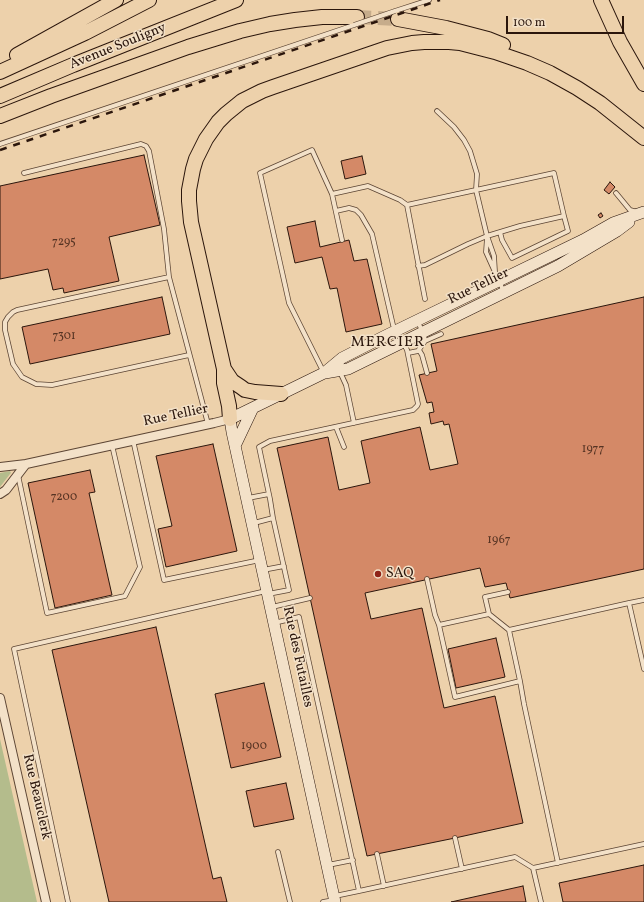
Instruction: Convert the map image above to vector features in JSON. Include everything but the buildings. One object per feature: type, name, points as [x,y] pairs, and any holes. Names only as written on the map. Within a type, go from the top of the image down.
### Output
[{"type":"highway","points":[[0,64],[116,0]]},
{"type":"highway","name":"Avenue Souligny","points":[[0,72],[85,33],[149,0]]},
{"type":"highway","points":[[73,65],[217,0]]},
{"type":"highway","name":"Avenue Souligny","points":[[0,96],[73,65],[236,0]]},
{"type":"highway","points":[[601,0],[620,42],[644,84]]},
{"type":"highway","points":[[397,15],[488,39],[546,64],[583,86],[626,120],[644,137]]},
{"type":"highway","points":[[0,116],[51,96],[188,47],[240,31],[270,24],[308,19],[355,21]]},
{"type":"highway","points":[[230,419],[224,383],[224,369],[192,227],[189,190],[194,164],[200,149],[218,122],[242,101],[273,86],[387,48],[412,43],[449,42],[460,43],[496,52],[550,73],[600,103],[624,120],[644,137]]},
{"type":"highway","points":[[224,369],[232,381],[246,390],[281,394]]},
{"type":"street","name":"Rue Tellier","points":[[338,367],[342,358],[417,321],[497,276],[588,238],[613,223],[643,215]]},
{"type":"street","name":"Rue Tellier","points":[[0,466],[26,464],[230,419],[338,367],[348,369],[403,342],[424,336],[504,292],[558,266],[643,215]]},
{"type":"street","points":[[235,446],[253,408]]},
{"type":"street","name":"Rue des Futailles","points":[[230,419],[334,899]]},
{"type":"street","points":[[0,494],[6,490],[26,464]]},
{"type":"street","name":"Rue Beauclerk","points":[[0,698],[46,902]]},
{"type":"lane","points":[[0,144],[355,21],[397,15],[429,0]]},
{"type":"lane","points":[[437,111],[454,127],[470,151],[477,174],[476,190],[487,236],[486,252],[504,292]]},
{"type":"lane","points":[[24,172],[141,144],[146,146],[149,151],[164,229],[169,277],[208,424]]},
{"type":"lane","points":[[324,373],[290,303],[260,173],[312,150],[332,194],[342,240]]},
{"type":"lane","points":[[332,194],[368,186],[406,204],[554,173],[568,231],[512,258],[502,240],[500,232]]},
{"type":"lane","points":[[616,193],[630,210],[643,215]]},
{"type":"lane","points":[[406,204],[425,298]]},
{"type":"lane","points":[[68,902],[14,649],[267,593],[290,590],[273,518],[259,447],[270,441],[412,410],[418,404],[408,353],[393,325],[371,232],[360,213],[356,210],[349,208],[336,211]]},
{"type":"lane","points":[[418,266],[487,236],[564,216]]},
{"type":"lane","points":[[169,277],[13,312],[5,322],[5,330],[13,364],[22,377],[28,381],[36,384],[52,385],[189,355]]},
{"type":"lane","points":[[408,353],[419,350],[424,336],[417,321]]},
{"type":"lane","points":[[424,336],[441,334]]},
{"type":"lane","points":[[419,350],[427,373]]},
{"type":"lane","points":[[338,367],[346,385],[354,423]]},
{"type":"lane","points":[[336,427],[344,447]]},
{"type":"lane","points":[[133,440],[164,580],[261,565],[284,566]]},
{"type":"lane","points":[[18,475],[47,613],[126,596],[140,567],[112,445]]},
{"type":"lane","points":[[247,499],[269,494]]},
{"type":"lane","points":[[252,523],[273,518]]},
{"type":"lane","points":[[427,579],[455,697],[520,681]]},
{"type":"lane","points":[[508,592],[485,597],[489,614],[509,630],[558,862]]},
{"type":"lane","points":[[270,607],[310,598]]},
{"type":"lane","points":[[509,630],[644,600]]},
{"type":"lane","points":[[629,603],[642,648],[644,669]]},
{"type":"lane","points":[[438,625],[489,614]]},
{"type":"lane","points":[[274,623],[299,617],[360,891]]},
{"type":"lane","points":[[456,838],[462,869]]},
{"type":"lane","points":[[323,902],[360,891],[515,857],[533,868],[644,844]]},
{"type":"lane","points":[[278,852],[290,902]]},
{"type":"lane","points":[[377,854],[384,886]]},
{"type":"lane","points":[[327,866],[353,860]]},
{"type":"lane","points":[[533,868],[541,902]]},
{"type":"green space","points":[[10,471],[11,473],[0,487],[0,473]]},
{"type":"green space","points":[[0,739],[37,902],[0,902]]},
{"type":"tunnel","points":[[357,17],[398,19]]},
{"type":"railway","points":[[0,150],[440,0]]},
{"type":"place","name":"SAQ","points":[[378,574]]},
{"type":"district","name":"MERCIER","points":[[388,343]]}]
